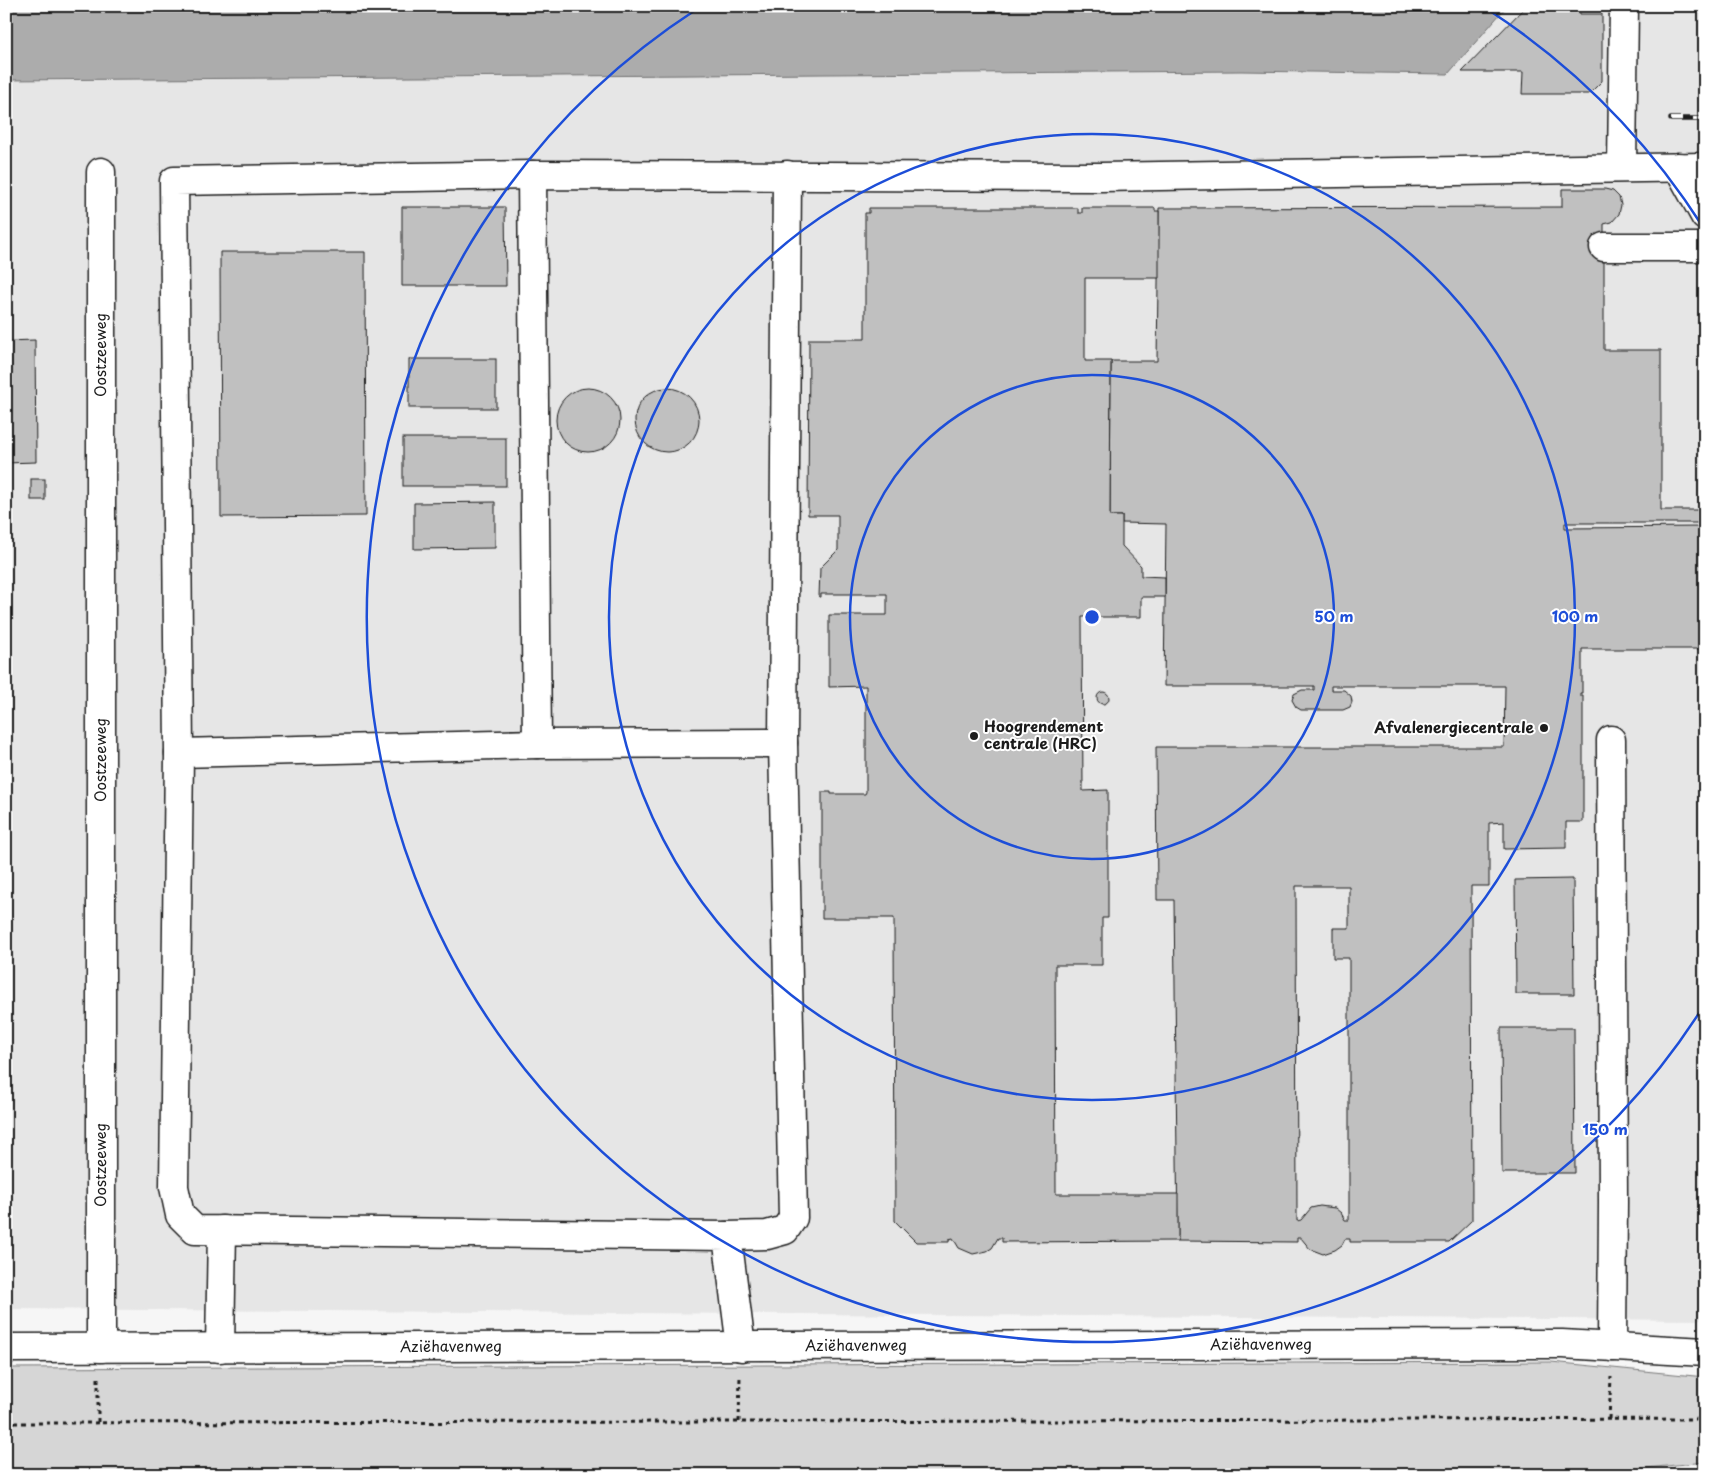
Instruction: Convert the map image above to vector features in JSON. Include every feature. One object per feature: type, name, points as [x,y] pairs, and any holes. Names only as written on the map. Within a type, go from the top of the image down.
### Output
[{"type":"street","points":[[1622,167],[1624,6]]},
{"type":"street","points":[[787,175],[782,743],[793,1218],[784,1230],[767,1235],[727,1236],[195,1230],[180,1215],[174,1187],[179,753],[174,181],[532,175],[787,175],[1101,177],[1705,166]]},
{"type":"street","points":[[1678,167],[1705,216]]},
{"type":"street","name":"Oostzeeweg","points":[[101,172],[101,1348]]},
{"type":"street","points":[[532,175],[536,744]]},
{"type":"street","points":[[1604,247],[1705,247]]},
{"type":"street","points":[[1611,740],[1612,1346]]},
{"type":"street","points":[[179,753],[536,744],[782,743]]},
{"type":"street","points":[[220,1348],[222,1230]]},
{"type":"street","points":[[727,1236],[741,1346]]},
{"type":"street","name":"Aziëhavenweg","points":[[6,1348],[1562,1344],[1705,1352]]},
{"type":"path","points":[[739,1422],[741,1346]]},
{"type":"path","points":[[1609,1419],[1612,1346]]},
{"type":"path","points":[[98,1422],[98,1365],[101,1348]]},
{"type":"path","points":[[6,1423],[1705,1419]]},
{"type":"shaded area","points":[[6,6],[1705,6],[1705,1320],[6,1309]]},
{"type":"shaded area","points":[[6,6],[1507,6],[1448,74],[1241,71],[6,80]]},
{"type":"shaded area","points":[[1551,1362],[1705,1377],[1705,1462],[1578,1475],[6,1475],[6,1368]]},
{"type":"building","points":[[1526,6],[1580,6],[1580,14],[1602,14],[1602,81],[1589,94],[1522,94],[1523,72],[1462,72]]},
{"type":"building","name":"Afvalenergiecentrale","points":[[1562,189],[1605,189],[1613,191],[1619,197],[1621,205],[1619,214],[1612,222],[1604,224],[1604,350],[1661,350],[1661,510],[1705,510],[1705,523],[1565,523],[1565,528],[1705,527],[1705,649],[1582,649],[1582,693],[1580,693],[1580,696],[1583,696],[1583,822],[1566,822],[1566,848],[1504,849],[1504,822],[1489,823],[1489,886],[1471,886],[1472,1220],[1449,1242],[1350,1242],[1350,1239],[1345,1239],[1342,1245],[1335,1250],[1323,1254],[1310,1249],[1301,1238],[1297,1238],[1297,1242],[1178,1241],[1174,900],[1157,900],[1156,747],[1504,747],[1505,686],[1331,686],[1331,690],[1344,690],[1351,696],[1352,702],[1350,707],[1343,710],[1301,710],[1296,707],[1292,700],[1294,694],[1302,690],[1314,690],[1314,686],[1164,686],[1166,524],[1122,523],[1122,516],[1110,516],[1111,361],[1157,361],[1159,208],[1562,207]],"holes":[[[1296,886],[1349,886],[1349,928],[1333,928],[1333,958],[1349,958],[1349,1220],[1345,1220],[1335,1208],[1320,1206],[1311,1208],[1301,1220],[1297,1221]]]},
{"type":"building","points":[[402,207],[505,207],[506,286],[402,286]]},
{"type":"building","name":"Hoogrendement centrale (HRC)","points":[[869,208],[1078,208],[1078,213],[1082,213],[1082,208],[1155,208],[1155,211],[1159,211],[1159,278],[1085,278],[1085,361],[1111,361],[1110,516],[1122,516],[1122,546],[1141,566],[1141,576],[1165,577],[1165,597],[1141,597],[1141,617],[1082,617],[1083,791],[1108,790],[1108,918],[1102,918],[1102,965],[1055,965],[1056,1194],[1178,1194],[1178,1241],[1002,1242],[1002,1238],[998,1238],[992,1248],[973,1254],[959,1248],[953,1238],[949,1239],[949,1242],[916,1242],[895,1221],[894,918],[822,918],[822,792],[831,792],[831,794],[865,794],[866,792],[866,686],[829,687],[829,615],[887,615],[887,594],[821,594],[821,597],[819,597],[820,568],[838,550],[838,515],[808,515],[809,339],[865,339],[865,213],[869,213]]},
{"type":"building","points":[[220,252],[365,252],[366,516],[221,517]]},
{"type":"building","points":[[35,340],[36,462],[6,463],[6,341]]},
{"type":"building","points":[[409,359],[496,359],[496,408],[409,408]]},
{"type":"building","points":[[588,388],[606,394],[614,402],[620,420],[614,438],[606,446],[588,452],[570,446],[562,438],[556,420],[562,402],[570,394]]},
{"type":"building","points":[[667,388],[685,394],[693,402],[699,420],[693,438],[685,446],[667,452],[649,446],[641,438],[635,420],[641,402],[649,394]]},
{"type":"building","points":[[403,438],[506,438],[506,486],[403,486]]},
{"type":"building","points":[[31,479],[45,479],[45,500],[31,500]]},
{"type":"building","points":[[495,502],[495,548],[414,549],[414,503]]},
{"type":"building","points":[[1101,692],[1105,692],[1109,698],[1105,704],[1101,704],[1097,700],[1097,696]]},
{"type":"building","points":[[1573,879],[1574,994],[1516,994],[1515,880]]},
{"type":"building","points":[[1501,1028],[1574,1028],[1575,1173],[1502,1173]]},
{"type":"railway","points":[[1671,119],[1705,119]]},
{"type":"place","name":"Afvalenergiecentrale","points":[[1544,728]]},
{"type":"place","name":"Hoogrendement centrale (HRC)","points":[[974,736]]}]
